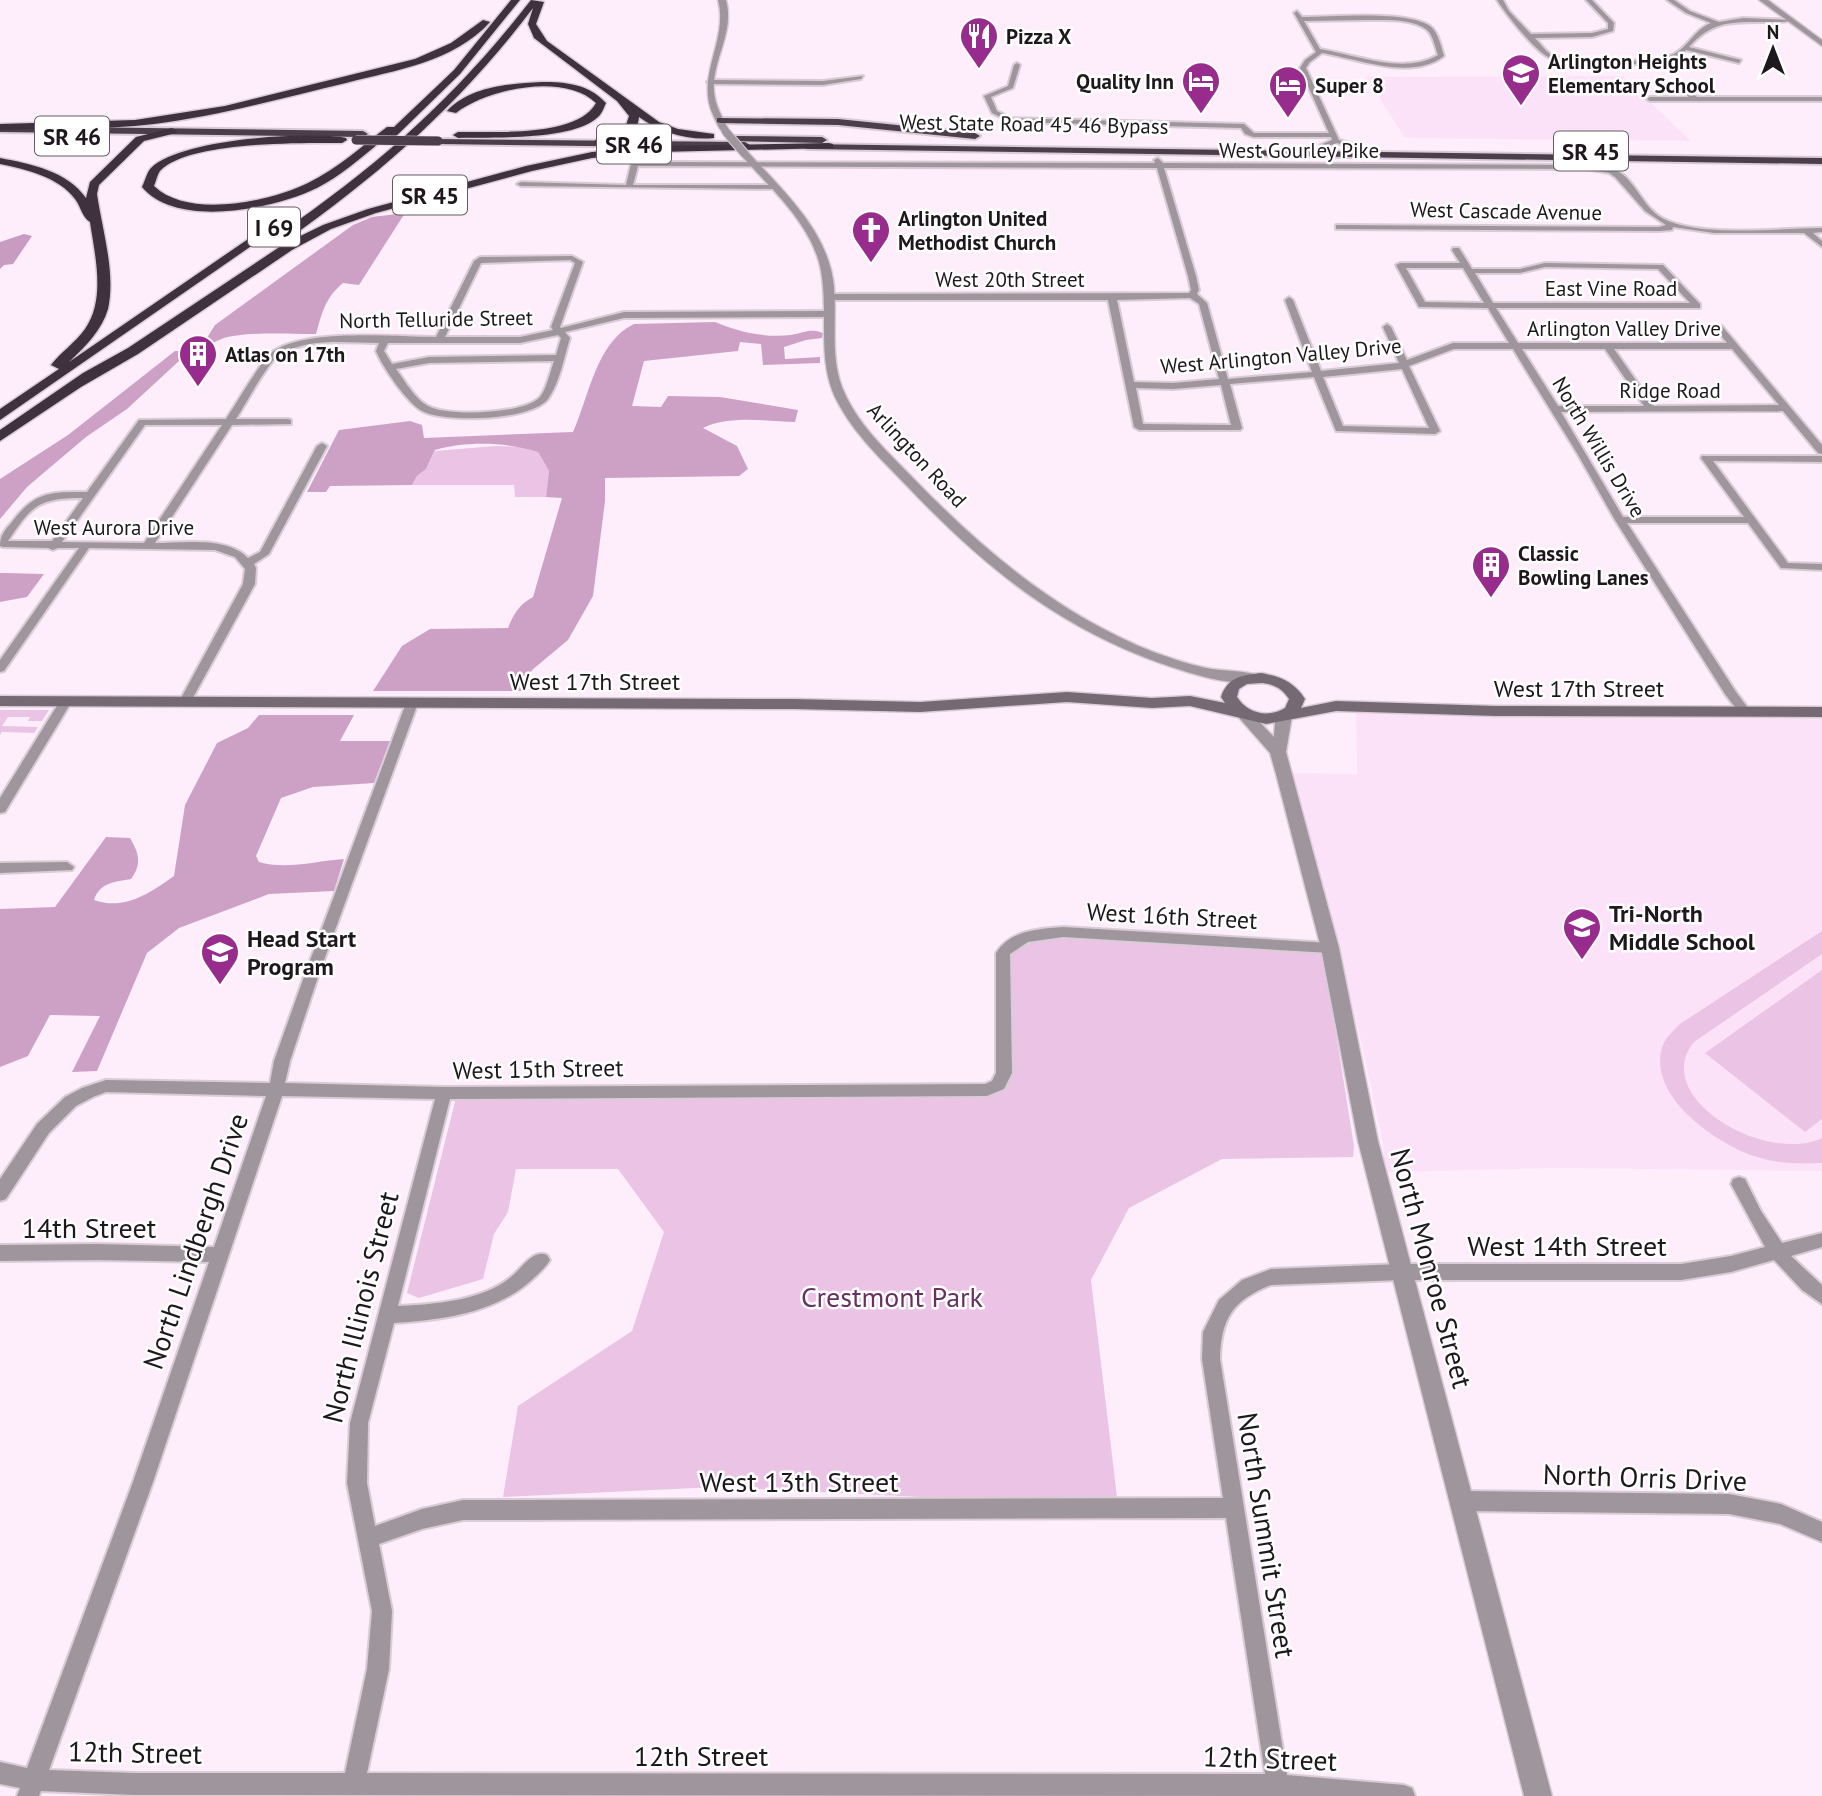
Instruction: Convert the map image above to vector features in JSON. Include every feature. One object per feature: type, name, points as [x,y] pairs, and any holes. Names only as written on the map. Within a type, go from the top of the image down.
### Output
[{"type":"highway","points":[[0,128],[100,125],[185,116],[393,68],[430,56],[466,39],[507,0]]},
{"type":"highway","name":"I 69","points":[[0,416],[306,204],[380,145],[457,72],[516,0]]},
{"type":"highway","name":"I 69","points":[[0,437],[366,175],[421,130],[463,89],[535,0]]},
{"type":"highway","points":[[541,0],[532,17],[537,36],[655,124],[702,136],[775,139]]},
{"type":"highway","points":[[366,175],[411,145],[466,101],[484,93],[520,86],[560,85],[588,92],[601,103],[600,110],[591,118],[562,128],[534,133],[458,135]]},
{"type":"highway","points":[[590,143],[624,137],[630,132],[634,116],[613,95]]},
{"type":"highway","points":[[342,140],[250,142],[209,148],[178,157],[159,167],[149,177],[148,187],[154,195],[166,201],[194,206],[239,206],[284,197],[318,183],[427,103]]},
{"type":"highway","points":[[720,120],[838,122],[942,134],[1074,144]]},
{"type":"highway","name":"SR 46","points":[[0,128],[172,131]]},
{"type":"highway","points":[[0,408],[65,358],[83,340],[97,320],[103,295],[92,194],[94,184],[144,137],[172,131],[359,137]]},
{"type":"highway","name":"SR 46","points":[[0,135],[342,140],[359,137],[442,138],[829,146]]},
{"type":"highway","name":"SR 45","points":[[442,138],[458,135],[624,137]]},
{"type":"highway","name":"West State Road 45 46 Bypass","points":[[624,137],[1569,151],[1822,159]]},
{"type":"highway","name":"SR 45","points":[[77,384],[133,351],[288,247],[327,227],[365,213],[538,166],[592,155],[659,149],[829,146]]},
{"type":"highway","name":"West State Road 45 46 Bypass","points":[[829,146],[1822,159]]},
{"type":"highway","points":[[1229,152],[1249,146]]},
{"type":"highway","points":[[1551,156],[1569,151]]},
{"type":"highway","points":[[0,161],[44,173],[66,184],[81,199],[95,223]]},
{"type":"main road","points":[[1254,678],[1276,681],[1292,691],[1297,704],[1286,715],[1263,719],[1240,711],[1230,700],[1230,691],[1239,682],[1254,678]]},
{"type":"main road","name":"West 17th Street","points":[[1189,701],[1198,696],[1230,691]]},
{"type":"main road","name":"West 17th Street","points":[[1292,691],[1336,706]]},
{"type":"main road","name":"West 17th Street","points":[[0,701],[794,704],[920,707],[1056,697],[1152,703],[1189,701],[1240,711]]},
{"type":"main road","name":"West 17th Street","points":[[1286,715],[1336,706],[1469,711],[1822,712]]},
{"type":"street","name":"Arlington Road","points":[[722,0],[727,21],[710,82],[713,108],[726,132],[773,187],[820,250],[827,272],[832,373],[850,415],[874,444],[964,537],[1013,581],[1063,613],[1127,645],[1200,671],[1254,678]]},
{"type":"street","points":[[1500,0],[1503,7],[1548,55],[1560,61],[1583,64],[1645,63],[1672,57],[1686,48],[1702,29],[1717,23],[1790,20]]},
{"type":"street","points":[[1529,36],[1592,35],[1611,30],[1611,23],[1589,0]]},
{"type":"street","points":[[1670,0],[1688,12],[1717,23]]},
{"type":"street","points":[[1763,0],[1822,44]]},
{"type":"street","points":[[1298,15],[1422,25],[1431,30],[1443,58],[1416,65],[1396,64],[1318,51],[1298,15]]},
{"type":"street","points":[[1686,48],[1740,61]]},
{"type":"street","points":[[1318,51],[1303,68],[1335,138]]},
{"type":"street","points":[[1017,65],[1011,87],[987,96],[994,112],[1004,119],[1061,123],[1244,126],[1249,134],[1335,138],[1359,148]]},
{"type":"street","points":[[710,82],[823,83],[861,77]]},
{"type":"street","points":[[1677,83],[1695,99]]},
{"type":"street","points":[[1650,99],[1822,99]]},
{"type":"street","points":[[1323,147],[1335,138]]},
{"type":"street","points":[[1112,296],[1139,427],[1237,428],[1203,303],[1192,295],[1195,290],[1192,276],[1159,164],[1139,150]]},
{"type":"street","points":[[1159,164],[1177,151]]},
{"type":"street","name":"West Gourley Pike","points":[[629,187],[635,164],[1586,167],[1618,175],[1653,215],[1670,225]]},
{"type":"street","points":[[521,184],[773,187]]},
{"type":"street","points":[[1670,225],[1702,229],[1822,230]]},
{"type":"street","name":"West Cascade Avenue","points":[[1339,227],[1659,229],[1669,228],[1670,225]]},
{"type":"street","points":[[1807,230],[1822,245]]},
{"type":"street","name":"North Willis Drive","points":[[1456,250],[1582,453],[1620,520],[1745,712]]},
{"type":"street","points":[[385,339],[380,351],[424,408],[445,413],[505,413],[530,408],[544,399],[566,338],[555,327],[579,262],[490,258],[478,261],[440,339]]},
{"type":"street","points":[[1468,268],[1401,265],[1422,305],[1491,305]]},
{"type":"street","name":"East Vine Road","points":[[1468,268],[1520,271],[1545,265],[1660,267],[1696,306],[1491,305]]},
{"type":"street","name":"West 20th Street","points":[[829,297],[1192,295]]},
{"type":"street","points":[[1289,300],[1339,429],[1435,432],[1387,327]]},
{"type":"street","name":"North Telluride Street","points":[[147,547],[272,355],[311,341],[520,340],[591,321],[624,316],[828,314]]},
{"type":"street","points":[[1719,328],[1822,451]]},
{"type":"street","name":"West Arlington Valley Drive","points":[[1130,386],[1173,386],[1405,366],[1453,346],[1516,345]]},
{"type":"street","name":"Arlington Valley Drive","points":[[1516,345],[1733,346]]},
{"type":"street","points":[[1607,345],[1652,410]]},
{"type":"street","points":[[391,367],[429,360],[559,358]]},
{"type":"street","name":"Ridge Road","points":[[1554,409],[1786,408]]},
{"type":"street","points":[[53,547],[142,422],[288,422]]},
{"type":"street","points":[[185,702],[249,584],[252,573],[248,563],[264,554],[323,446]]},
{"type":"street","points":[[1822,459],[1706,458],[1785,566],[1822,567]]},
{"type":"street","name":"West Aurora Drive","points":[[90,495],[53,495],[36,499],[2,544],[53,547],[216,547],[239,555],[248,563]]},
{"type":"street","points":[[1620,520],[1750,520]]},
{"type":"street","points":[[0,668],[85,547]]},
{"type":"street","name":"Arlington Road","points":[[1200,671],[1230,691]]},
{"type":"street","points":[[0,809],[66,701]]},
{"type":"street","name":"North Lindbergh Drive","points":[[31,1788],[143,1482],[276,1090],[282,1061],[412,703]]},
{"type":"street","name":"North Monroe Street","points":[[1240,711],[1278,752],[1330,948],[1368,1141],[1538,1796]]},
{"type":"street","name":"North Monroe Street","points":[[1278,752],[1281,746],[1280,727],[1286,715]]},
{"type":"street","points":[[0,868],[67,867]]},
{"type":"street","name":"West 16th Street","points":[[998,1085],[1004,1073],[1006,1058],[1003,953],[1012,941],[1033,935],[1063,932],[1330,948]]},
{"type":"street","name":"West 15th Street","points":[[0,1194],[45,1127],[61,1109],[80,1095],[96,1088],[117,1086],[444,1093],[968,1091],[988,1090],[998,1085]]},
{"type":"street","name":"North Illinois Street","points":[[355,1784],[379,1669],[382,1611],[357,1483],[359,1432],[363,1405],[444,1093]]},
{"type":"street","points":[[1739,1184],[1754,1217],[1775,1250],[1822,1296]]},
{"type":"street","name":"West 14th Street","points":[[1230,1299],[1259,1281],[1282,1276],[1401,1272],[1681,1272],[1731,1264],[1775,1250],[1822,1240]]},
{"type":"street","name":"14th Street","points":[[0,1253],[219,1255]]},
{"type":"street","points":[[387,1315],[452,1308],[481,1300],[510,1288],[541,1261]]},
{"type":"street","name":"North Summit Street","points":[[1230,1299],[1215,1323],[1210,1346],[1278,1785]]},
{"type":"street","name":"North Orris Drive","points":[[1463,1501],[1729,1504],[1767,1510],[1822,1532]]},
{"type":"street","name":"West 13th Street","points":[[368,1538],[422,1519],[463,1510],[1235,1508]]},
{"type":"street","name":"12th Street","points":[[0,1773],[31,1788],[134,1784],[355,1784],[611,1791],[1278,1785],[1404,1796]]},
{"type":"shaded area","name":"Arlington Heights Elementary School","points":[[1623,76],[1691,141],[1405,138],[1366,77]]},
{"type":"shaded area","points":[[405,213],[359,285],[343,283],[332,294],[322,313],[316,334],[243,335],[202,346],[215,325],[353,225],[372,217]]},
{"type":"shaded area","points":[[24,234],[32,236],[13,264],[4,265],[0,269],[0,242]]},
{"type":"shaded area","points":[[715,322],[762,335],[781,336],[811,331],[823,333],[822,338],[784,347],[785,359],[820,357],[820,363],[763,365],[761,344],[740,342],[738,351],[644,361],[632,406],[661,407],[668,396],[720,397],[798,410],[795,422],[735,420],[703,428],[737,446],[748,469],[739,476],[605,478],[605,501],[593,596],[568,640],[532,670],[522,691],[373,691],[402,646],[430,629],[508,628],[517,610],[533,597],[562,498],[546,497],[549,471],[538,452],[513,446],[486,444],[435,450],[426,469],[417,476],[412,485],[330,486],[326,492],[307,492],[339,430],[410,421],[422,425],[424,438],[573,432],[602,357],[621,332],[634,324]]},
{"type":"shaded area","points":[[175,351],[195,351],[179,361],[127,409],[86,437],[27,487],[0,519],[0,479],[68,435]]},
{"type":"shaded area","points":[[0,573],[44,574],[27,597],[0,602]]},
{"type":"shaded area","name":"Tri-North Middle School","points":[[1356,712],[1448,716],[1822,718],[1822,1171],[1555,1168],[1385,1172],[1383,1143],[1360,1037],[1292,773],[1357,774]]},
{"type":"shaded area","points":[[259,715],[354,715],[340,741],[390,741],[374,783],[313,787],[281,798],[256,856],[259,862],[279,865],[344,859],[334,891],[269,894],[179,928],[147,953],[97,1071],[72,1072],[100,1016],[50,1015],[28,1056],[0,1067],[0,909],[55,907],[106,837],[130,838],[138,863],[131,879],[104,886],[94,900],[105,903],[126,902],[146,894],[174,876],[185,805],[217,743],[248,728]]},
{"type":"green space","points":[[496,446],[521,447],[538,452],[549,471],[546,497],[515,497],[514,485],[412,485],[417,476],[426,469],[435,451]]},
{"type":"green space","points":[[0,710],[49,710],[42,721],[28,721],[30,717],[8,717],[2,726],[38,727],[34,733],[2,732],[0,735]]},
{"type":"green space","points":[[1822,931],[1822,954],[1694,1042],[1684,1063],[1687,1084],[1700,1104],[1720,1121],[1745,1134],[1772,1142],[1799,1144],[1822,1138],[1822,1163],[1771,1161],[1738,1150],[1703,1128],[1687,1114],[1664,1081],[1660,1063],[1663,1045],[1680,1024]]},
{"type":"green space","name":"Crestmont Park","points":[[1042,934],[1323,952],[1354,1146],[1353,1157],[1222,1159],[1129,1208],[1091,1280],[1117,1497],[923,1497],[717,1487],[503,1497],[518,1406],[632,1331],[664,1232],[618,1169],[516,1169],[508,1212],[494,1234],[483,1279],[419,1298],[407,1293],[456,1098],[1002,1086],[1012,1066],[1006,955],[1016,942]]},
{"type":"green space","points":[[1822,970],[1822,1119],[1805,1132],[1705,1053]]},
{"type":"place","name":"Pizza X","points":[[979,70]]},
{"type":"place","name":"Arlington Heights Elementary School","points":[[1521,107]]},
{"type":"place","name":"Quality Inn","points":[[1201,115]]},
{"type":"place","name":"Super 8","points":[[1288,119]]},
{"type":"place","name":"Arlington United Methodist Church","points":[[871,264]]},
{"type":"place","name":"Atlas on 17th","points":[[198,388]]},
{"type":"place","name":"Classic Bowling Lanes","points":[[1491,599]]},
{"type":"place","name":"Tri-North Middle School","points":[[1582,961]]},
{"type":"place","name":"Head Start Program","points":[[220,986]]}]
